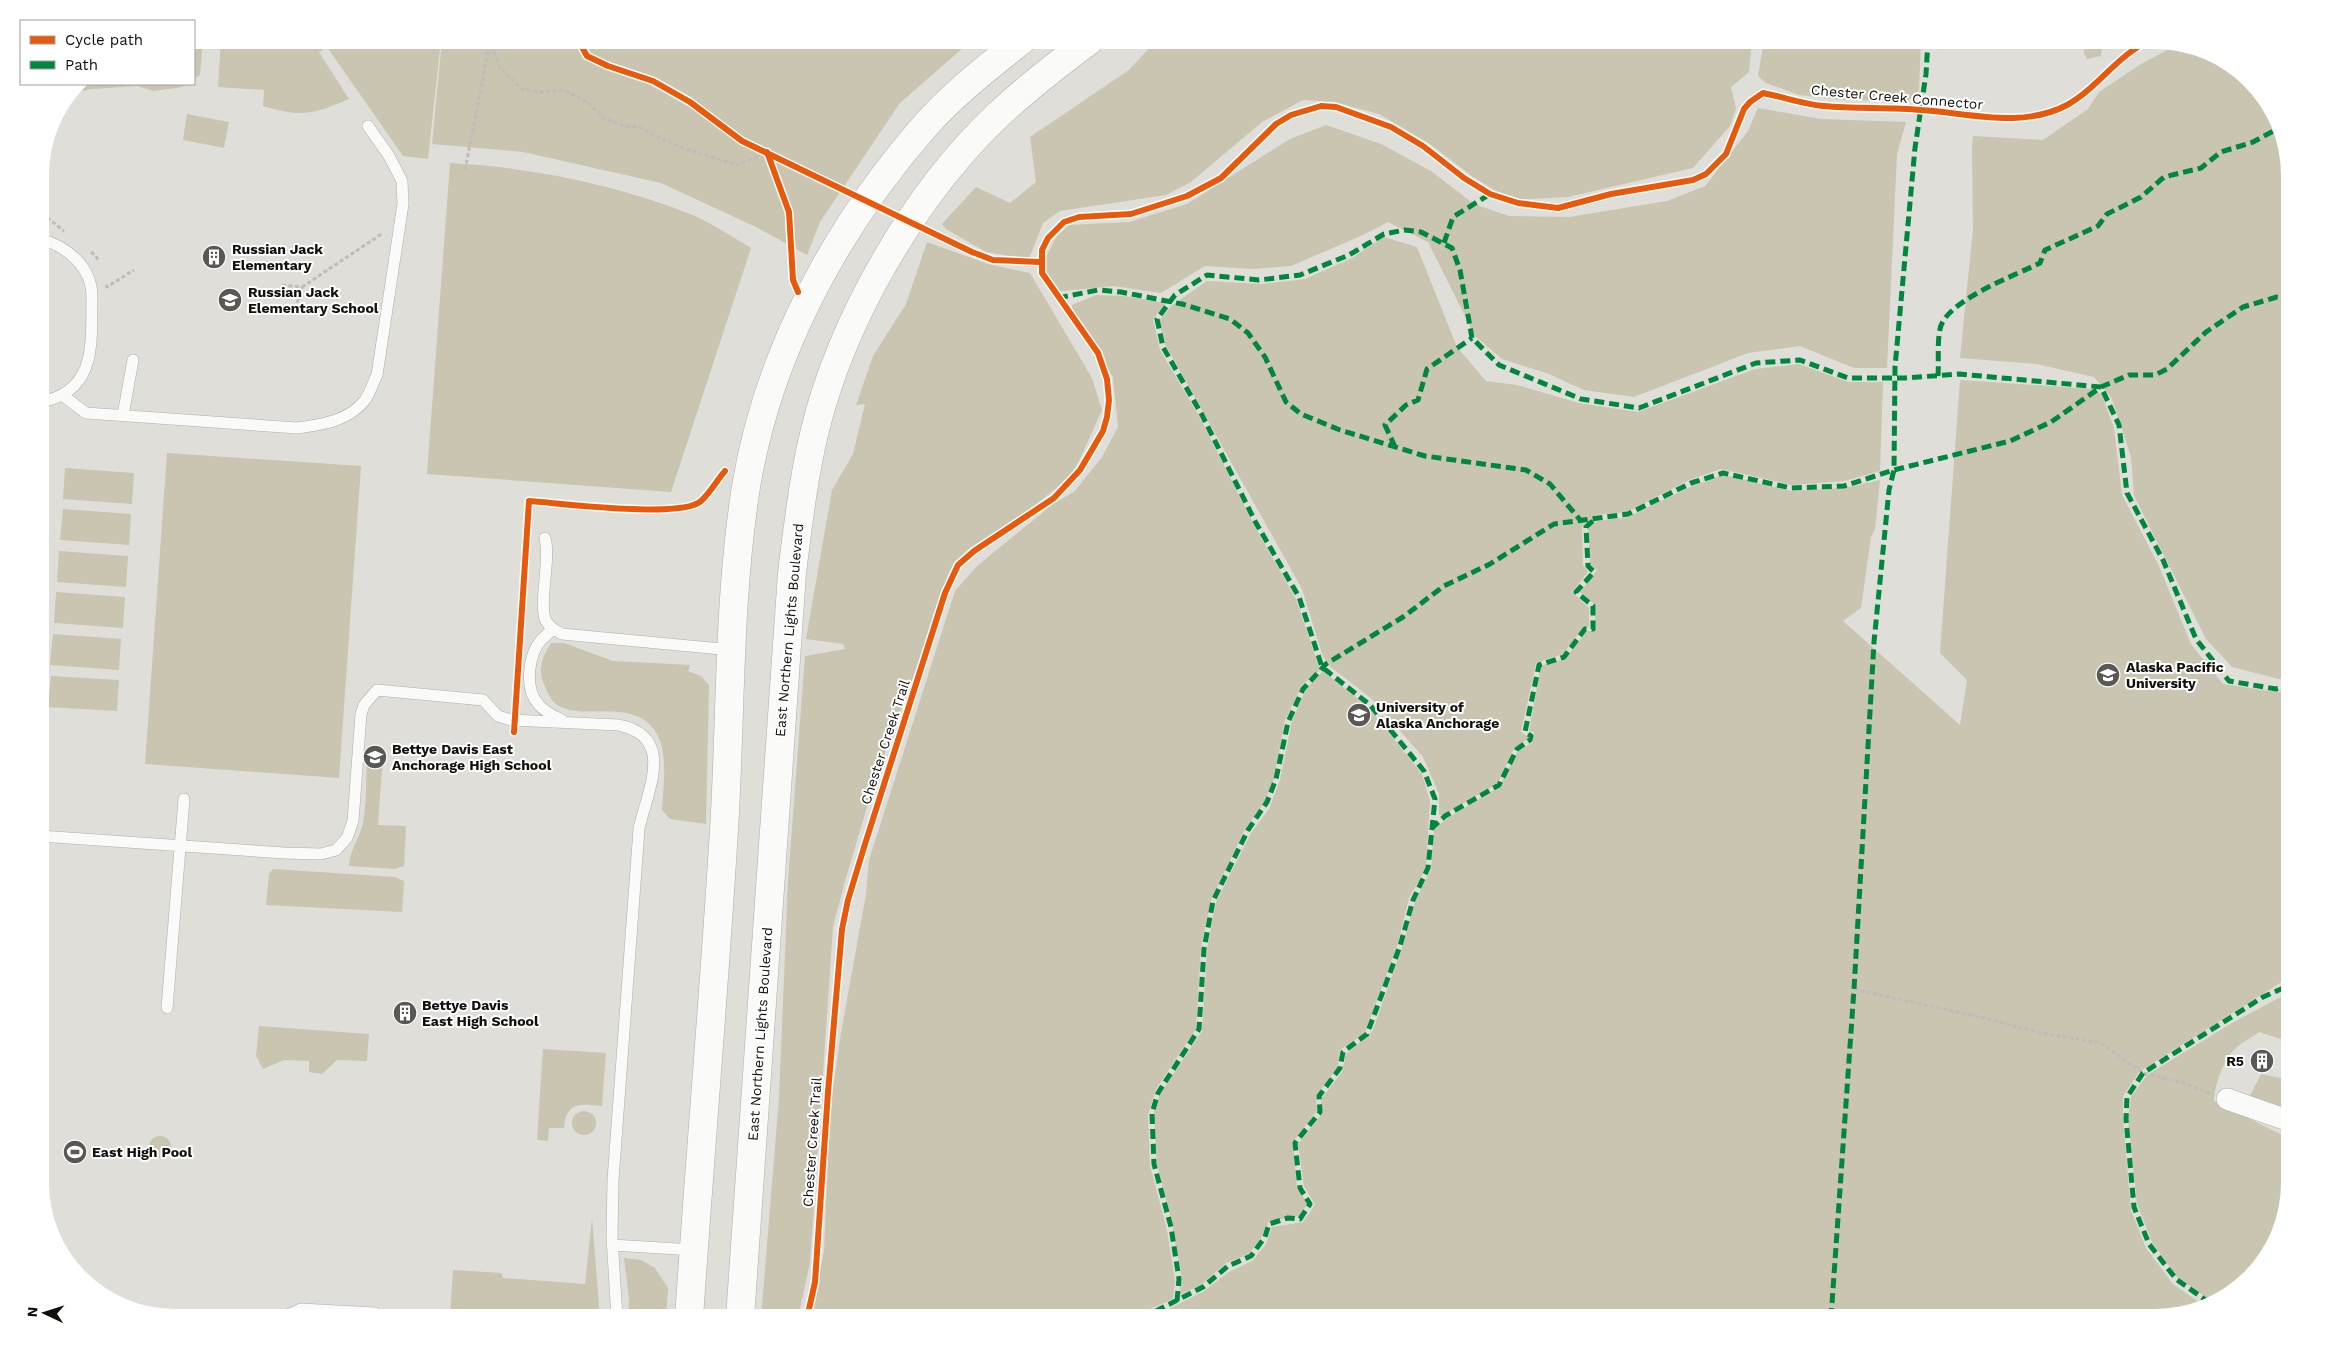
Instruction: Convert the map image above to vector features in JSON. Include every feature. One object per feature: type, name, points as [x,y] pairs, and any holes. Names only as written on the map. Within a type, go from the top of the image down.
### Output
[{"type":"main road","points":[[690,1309],[724,828],[738,560],[746,485],[761,419],[780,360],[806,303],[862,205],[926,124],[973,80],[1011,49]]},
{"type":"main road","name":"East Northern Lights Boulevard","points":[[741,1309],[792,573],[802,498],[814,434],[832,372],[859,309],[889,255],[923,203],[957,160],[998,115],[1044,74],[1078,49]]},
{"type":"street","points":[[2227,1099],[2281,1118]]},
{"type":"lane","points":[[62,395],[86,413],[297,428],[324,424],[350,413],[365,400],[377,375],[403,204],[402,181],[389,156],[368,126]]},
{"type":"lane","points":[[49,241],[56,243],[74,256],[87,273],[92,289],[91,355],[84,374],[62,395],[49,400]]},
{"type":"lane","points":[[123,415],[133,360]]},
{"type":"lane","points":[[545,538],[548,548],[544,608],[546,621],[553,629],[562,634],[732,650]]},
{"type":"lane","points":[[553,629],[541,640],[533,655],[530,674],[531,691],[538,704],[546,712],[565,722]]},
{"type":"lane","points":[[49,837],[321,854],[336,850],[347,838],[353,821],[361,714],[364,705],[377,690],[483,700],[498,716],[511,720],[618,725],[632,728],[641,733],[650,744],[655,760],[654,776],[639,829],[613,1180],[612,1245],[616,1309]]},
{"type":"lane","points":[[167,1008],[184,799]]},
{"type":"lane","points":[[612,1245],[694,1250]]},
{"type":"path","points":[[465,170],[488,49]]},
{"type":"path","points":[[493,49],[500,68],[522,89],[539,92],[563,90],[586,101],[605,118],[625,126],[638,127],[680,147],[737,165],[767,152]]},
{"type":"path","points":[[759,148],[976,253]]},
{"type":"path","points":[[767,152],[770,161]]},
{"type":"path","points":[[296,306],[302,287],[400,222]]},
{"type":"path","points":[[282,285],[302,287]]},
{"type":"path","points":[[1854,989],[1988,1019],[2041,1034],[2101,1044],[2143,1073],[2187,1084],[2227,1099]]},
{"type":"shaded area","points":[[195,49],[202,49],[200,75],[195,78]]},
{"type":"shaded area","points":[[220,49],[324,49],[319,52],[349,99],[316,111],[298,113],[263,106],[264,90],[218,87]]},
{"type":"shaded area","points":[[328,49],[440,49],[428,159],[403,156]]},
{"type":"shaded area","points":[[441,49],[962,49],[900,103],[820,222],[807,255],[756,227],[661,183],[523,152],[432,144]]},
{"type":"shaded area","points":[[1148,49],[1751,49],[1749,72],[1731,87],[1736,109],[1730,126],[1693,168],[1568,197],[1511,200],[1473,177],[1430,144],[1379,114],[1334,102],[1303,100],[1262,122],[1191,182],[1166,195],[1060,211],[1043,223],[1029,259],[986,252],[946,229],[942,224],[976,187],[1010,203],[1036,182],[1030,137],[1129,70]]},
{"type":"shaded area","points":[[1762,49],[1921,49],[1919,92],[1907,101],[1844,100],[1799,95],[1766,83],[1758,76]]},
{"type":"shaded area","points":[[2084,49],[2102,49],[2101,56],[2087,59]]},
{"type":"shaded area","points":[[2168,50],[2188,53],[2218,66],[2244,86],[2260,105],[2275,134],[2279,150],[2281,167],[2281,678],[2279,679],[2232,667],[2206,639],[2134,496],[2131,457],[2112,399],[2094,377],[2036,364],[1960,358],[1973,229],[1973,136],[2043,140],[2088,109],[2099,92],[2141,64]]},
{"type":"shaded area","points":[[87,85],[185,85],[154,91],[137,86],[81,91]]},
{"type":"shaded area","points":[[1758,108],[1821,119],[1906,122],[1897,154],[1887,368],[1854,368],[1800,346],[1748,353],[1634,397],[1584,390],[1549,374],[1502,359],[1475,336],[1428,242],[1388,222],[1363,235],[1291,266],[1252,269],[1205,266],[1161,293],[1113,286],[1055,292],[1040,269],[1056,237],[1069,225],[1129,222],[1187,204],[1290,139],[1326,125],[1381,144],[1431,171],[1474,204],[1509,216],[1569,217],[1667,201],[1705,186],[1748,131]]},
{"type":"shaded area","points":[[187,114],[229,122],[224,148],[183,140]]},
{"type":"shaded area","points":[[450,163],[543,173],[636,195],[695,216],[751,248],[671,492],[427,474]]},
{"type":"shaded area","points":[[1384,237],[1417,247],[1457,347],[1486,381],[1517,385],[1579,403],[1638,412],[1755,369],[1799,364],[1848,382],[1883,382],[1880,471],[1844,481],[1792,485],[1721,469],[1689,480],[1627,512],[1595,515],[1582,527],[1583,565],[1588,572],[1572,592],[1589,608],[1589,627],[1583,628],[1563,654],[1536,663],[1521,732],[1528,739],[1514,748],[1498,783],[1443,815],[1439,815],[1439,794],[1423,757],[1372,699],[1332,668],[1323,657],[1302,589],[1165,344],[1159,321],[1171,306],[1207,281],[1261,284],[1305,279],[1352,258]]},
{"type":"shaded area","points":[[927,242],[988,264],[1030,273],[1092,378],[1102,410],[1079,461],[1069,478],[972,555],[949,582],[877,774],[833,927],[810,1263],[800,1309],[762,1309],[779,1098],[788,881],[805,656],[845,649],[843,644],[806,639],[832,490],[853,454],[865,404],[856,405],[873,356],[906,304]]},
{"type":"shaded area","points":[[1096,295],[1124,296],[1166,303],[1153,319],[1160,350],[1199,416],[1254,525],[1296,599],[1320,670],[1302,685],[1285,720],[1274,779],[1264,803],[1245,829],[1211,900],[1201,947],[1196,1029],[1156,1089],[1148,1115],[1150,1165],[1167,1230],[1175,1281],[1173,1299],[1150,1309],[812,1309],[824,1251],[830,1109],[841,1033],[866,894],[869,860],[955,591],[977,566],[1053,504],[1074,492],[1102,457],[1118,427],[1113,377],[1072,322],[1072,305]]},
{"type":"shaded area","points":[[1960,380],[2093,389],[2102,395],[2114,428],[2122,495],[2159,566],[2191,644],[2223,684],[2281,691],[2281,983],[2139,1072],[2123,1096],[2123,1119],[2131,1210],[2146,1248],[2173,1284],[2198,1302],[2172,1308],[2155,1309],[1169,1309],[1204,1291],[1229,1272],[1252,1261],[1266,1244],[1272,1227],[1303,1222],[1315,1205],[1304,1186],[1298,1144],[1322,1114],[1321,1099],[1342,1072],[1346,1054],[1372,1032],[1403,945],[1415,901],[1431,870],[1434,830],[1446,819],[1499,787],[1518,751],[1532,743],[1534,732],[1529,731],[1541,666],[1554,661],[1564,660],[1587,631],[1594,631],[1596,606],[1580,592],[1597,570],[1590,564],[1588,528],[1597,521],[1628,517],[1692,486],[1724,475],[1791,491],[1844,488],[1880,480],[1875,529],[1871,537],[1861,608],[1843,621],[1960,725],[1967,680],[1940,653]]},
{"type":"shaded area","points":[[167,453],[361,466],[339,778],[145,764]]},
{"type":"shaded area","points":[[65,468],[134,473],[132,504],[63,499]]},
{"type":"shaded area","points":[[63,509],[131,514],[129,545],[60,540]]},
{"type":"shaded area","points":[[59,551],[128,556],[126,587],[57,582]]},
{"type":"shaded area","points":[[56,592],[125,597],[123,628],[54,623]]},
{"type":"shaded area","points":[[53,634],[121,639],[119,670],[50,665]]},
{"type":"shaded area","points":[[551,643],[564,643],[613,661],[690,665],[688,671],[701,676],[709,685],[706,824],[670,819],[662,810],[663,756],[658,736],[652,727],[642,719],[631,714],[568,709],[557,705],[552,700],[543,682],[541,671],[544,657]]},
{"type":"shaded area","points":[[1323,671],[1368,707],[1422,774],[1430,801],[1426,868],[1409,898],[1397,946],[1365,1033],[1340,1050],[1338,1067],[1316,1096],[1317,1111],[1293,1142],[1297,1189],[1308,1203],[1299,1216],[1269,1221],[1262,1236],[1249,1254],[1226,1263],[1201,1285],[1179,1295],[1182,1279],[1172,1224],[1157,1164],[1154,1112],[1160,1094],[1202,1031],[1207,949],[1216,902],[1251,833],[1269,809],[1280,780],[1292,721],[1306,689]]},
{"type":"shaded area","points":[[51,676],[119,680],[117,711],[49,707]]},
{"type":"shaded area","points":[[367,753],[383,754],[378,825],[406,826],[404,866],[395,869],[349,866],[351,854],[363,823],[366,797]]},
{"type":"shaded area","points":[[273,869],[395,877],[404,881],[402,912],[266,905],[269,874]]},
{"type":"shaded area","points":[[2281,997],[2281,1039],[2259,1032],[2239,1045],[2224,1065],[2216,1087],[2214,1101],[2281,1134],[2280,1200],[2272,1231],[2255,1260],[2232,1283],[2207,1298],[2177,1277],[2152,1242],[2137,1204],[2128,1119],[2131,1097],[2147,1075],[2232,1023]]},
{"type":"shaded area","points":[[259,1026],[369,1034],[367,1061],[337,1060],[322,1074],[309,1072],[309,1061],[284,1060],[263,1069],[256,1056]]},
{"type":"shaded area","points":[[543,1049],[606,1053],[602,1106],[581,1105],[571,1109],[565,1119],[564,1128],[549,1128],[548,1141],[537,1140]]},
{"type":"shaded area","points":[[2261,1074],[2281,1078],[2281,1108],[2249,1098]]},
{"type":"shaded area","points":[[584,1111],[593,1114],[596,1123],[593,1132],[584,1135],[575,1132],[572,1123],[575,1114]]},
{"type":"shaded area","points":[[160,1136],[168,1139],[171,1147],[168,1155],[160,1158],[152,1155],[149,1147],[152,1139]]},
{"type":"shaded area","points":[[592,1218],[599,1309],[451,1309],[453,1270],[502,1273],[503,1278],[585,1284]]},
{"type":"shaded area","points":[[624,1258],[641,1260],[655,1268],[668,1288],[667,1309],[628,1309],[629,1298]]},
{"type":"marked path","points":[[1832,1309],[1854,989],[1874,642],[1889,490],[1894,470],[1895,367],[1915,148],[1926,74],[1927,49]]},
{"type":"marked path","points":[[1938,376],[1940,329],[1945,319],[1954,309],[1983,290],[2040,263],[2045,250],[2098,226],[2107,214],[2141,197],[2164,177],[2201,168],[2221,152],[2253,142],[2274,131]]},
{"type":"marked path","points":[[1444,243],[1453,217],[1490,194]]},
{"type":"marked path","points":[[1160,1309],[1203,1287],[1228,1266],[1251,1256],[1265,1237],[1269,1224],[1288,1218],[1300,1219],[1310,1204],[1300,1188],[1295,1143],[1320,1112],[1319,1096],[1340,1068],[1343,1052],[1367,1034],[1400,946],[1413,900],[1428,868],[1435,799],[1424,771],[1370,705],[1322,667],[1299,597],[1256,523],[1202,415],[1163,347],[1157,319],[1175,295],[1207,275],[1259,280],[1300,275],[1349,255],[1384,234],[1405,230],[1421,232],[1452,248],[1460,270],[1472,338],[1499,365],[1581,399],[1639,408],[1756,363],[1800,360],[1848,378],[1905,378],[1959,374],[2101,387],[2119,425],[2127,493],[2163,560],[2196,639],[2229,681],[2276,689],[2281,688]]},
{"type":"marked path","points":[[1058,298],[1098,290],[1121,292],[1182,304],[1230,319],[1248,333],[1265,357],[1286,402],[1301,414],[1340,430],[1425,456],[1526,470],[1550,484],[1581,521]]},
{"type":"marked path","points":[[1177,1301],[1179,1279],[1171,1227],[1154,1164],[1152,1113],[1158,1093],[1199,1029],[1204,949],[1213,901],[1248,830],[1267,802],[1276,779],[1288,722],[1303,689],[1326,664],[1403,617],[1444,586],[1490,564],[1554,524],[1628,514],[1691,483],[1723,473],[1791,488],[1844,486],[1894,470],[2010,441],[2051,422],[2101,387],[2129,375],[2155,375],[2167,369],[2206,332],[2243,307],[2277,297],[2281,298]]},
{"type":"marked path","points":[[1395,447],[1385,425],[1406,405],[1418,400],[1427,369],[1472,338]]},
{"type":"marked path","points":[[1431,829],[1445,816],[1499,785],[1517,749],[1530,740],[1531,736],[1525,732],[1539,665],[1564,657],[1585,629],[1593,629],[1593,606],[1576,592],[1594,572],[1588,566],[1586,527],[1595,519]]},
{"type":"marked path","points":[[2205,1299],[2176,1279],[2149,1244],[2134,1207],[2126,1119],[2127,1097],[2143,1073],[2263,997],[2281,989]]},
{"type":"cycle path","points":[[583,49],[587,56],[608,66],[653,81],[690,102],[742,141],[972,252],[993,260],[1040,262]]},
{"type":"cycle path","name":"Chester Creek Connector","points":[[809,1309],[815,1282],[828,1092],[842,929],[848,900],[865,844],[945,593],[958,565],[974,551],[1054,498],[1080,470],[1103,431],[1107,417],[1109,400],[1107,379],[1098,353],[1042,273],[1042,250],[1048,238],[1064,222],[1079,217],[1131,214],[1187,196],[1221,178],[1276,124],[1291,115],[1321,106],[1336,107],[1391,127],[1423,146],[1464,178],[1490,194],[1518,203],[1558,208],[1611,194],[1693,180],[1706,174],[1726,154],[1744,109],[1763,93],[1823,106],[1909,109],[1995,118],[2032,116],[2050,112],[2078,98],[2135,49]]},
{"type":"cycle path","points":[[767,152],[789,212],[793,280],[798,292]]},
{"type":"cycle path","points":[[514,732],[529,501],[592,507],[670,509],[689,506],[701,501],[725,471]]},
{"type":"place","name":"Russian Jack Elementary","points":[[214,257]]},
{"type":"place","name":"Russian Jack Elementary School","points":[[230,300]]},
{"type":"place","name":"Alaska Pacific University","points":[[2108,675]]},
{"type":"place","name":"University of Alaska Anchorage","points":[[1359,715]]},
{"type":"place","name":"Bettye Davis East Anchorage High School","points":[[375,757]]},
{"type":"place","name":"Bettye Davis East High School","points":[[405,1013]]},
{"type":"place","name":"R5","points":[[2262,1061]]},
{"type":"place","name":"East High Pool","points":[[75,1152]]}]
